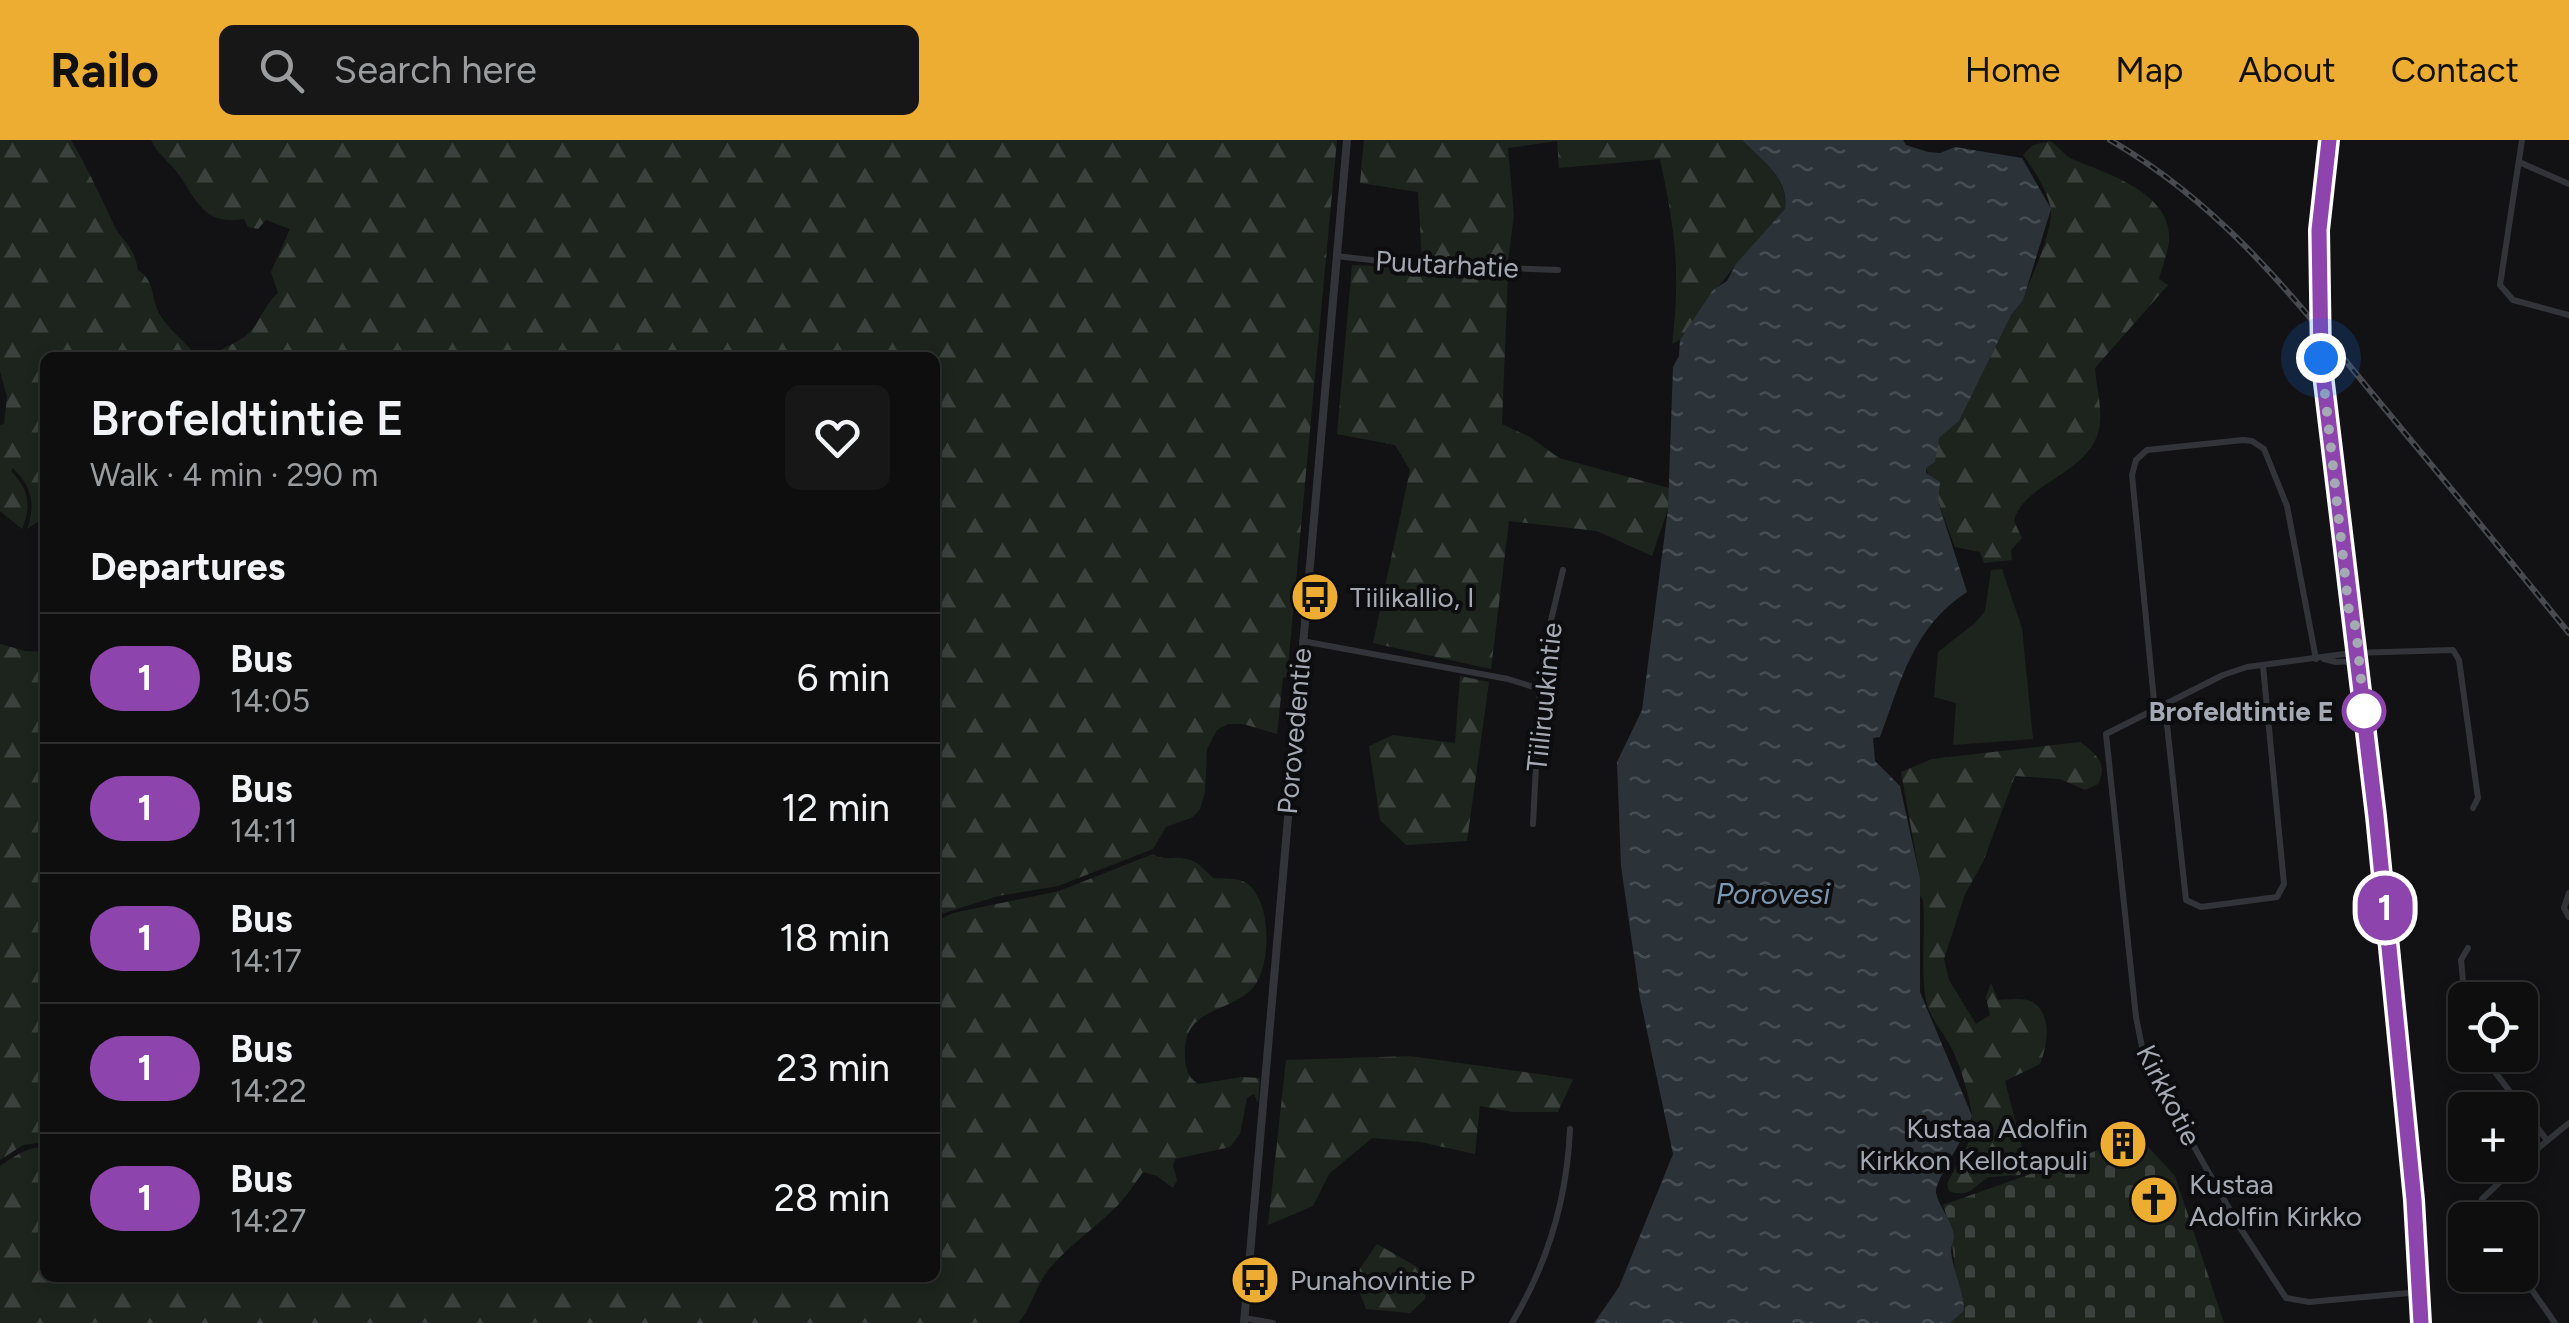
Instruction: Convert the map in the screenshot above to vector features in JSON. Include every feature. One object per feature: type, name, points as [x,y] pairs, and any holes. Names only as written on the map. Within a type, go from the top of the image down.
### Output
[{"type":"main road","points":[[2330,140],[2319,230],[2321,358],[2349,611],[2356,628],[2421,1323]]},
{"type":"street","name":"Porovedentie","points":[[1244,1321],[1347,140]]},
{"type":"street","points":[[2522,140],[2500,278],[2502,290],[2508,298],[2569,315]]},
{"type":"street","points":[[2519,162],[2569,184]]},
{"type":"street","name":"Puutarhatie","points":[[1336,256],[1406,264],[1558,270]]},
{"type":"street","points":[[2319,659],[2287,506],[2264,449],[2243,440],[2148,450],[2136,460],[2132,475],[2156,711],[2233,671],[2319,659],[2336,662],[2356,655],[2447,649],[2457,655],[2478,798],[2474,808]]},
{"type":"street","name":"Tiiliruukintie","points":[[1533,824],[1540,690],[1562,570]]},
{"type":"street","points":[[1302,641],[1508,679],[1540,690]]},
{"type":"street","points":[[2165,706],[2184,895],[2190,904],[2201,907],[2272,899],[2283,889],[2263,666]]},
{"type":"street","name":"Kirkkotie","points":[[2156,711],[2106,734],[2136,1017],[2144,1057],[2239,1226],[2286,1298],[2309,1302],[2420,1292]]},
{"type":"street","points":[[2569,893],[2564,908],[2569,917]]},
{"type":"street","points":[[2463,982],[2461,960],[2468,948]]},
{"type":"street","points":[[2495,1072],[2546,1139]]},
{"type":"street","points":[[2538,1146],[2569,1123]]},
{"type":"street","points":[[1512,1323],[1545,1262],[1560,1211],[1570,1129]]},
{"type":"street","points":[[2481,1202],[2500,1182]]},
{"type":"street","points":[[2533,1292],[2555,1323]]},
{"type":"street","points":[[1244,1321],[1273,1323]]},
{"type":"green space","points":[[0,140],[71,140],[115,228],[133,253],[138,270],[150,284],[159,313],[192,352],[40,352],[40,520],[27,529],[31,496],[13,468],[11,471],[27,498],[22,529],[0,511],[0,425],[4,424],[7,397],[0,371]]},
{"type":"green space","points":[[151,140],[1337,140],[1287,677],[1283,678],[1277,734],[1243,724],[1228,724],[1217,730],[1207,749],[1200,809],[1193,817],[1166,827],[1153,849],[1058,886],[998,896],[940,914],[940,352],[219,352],[248,334],[278,293],[271,272],[290,229],[266,220],[258,229],[248,227],[244,219],[230,220],[210,214]]},
{"type":"green space","points":[[1364,140],[1742,140],[1778,179],[1785,210],[1704,305],[1680,340],[1672,344],[1675,251],[1660,159],[1559,168],[1557,141],[1508,148],[1514,215],[1508,261],[1422,260],[1418,192],[1360,183]]},
{"type":"green space","points":[[2050,141],[2071,158],[2136,188],[2161,210],[2168,225],[2169,241],[2159,279],[2168,285],[2095,368],[2100,423],[2086,454],[2020,507],[2014,521],[2022,538],[2011,550],[2012,560],[1984,563],[1980,552],[1955,547],[1926,468],[1934,462],[1939,438],[1959,421],[2037,266],[2051,212],[2045,190],[2023,155],[2033,145]]},
{"type":"green space","points":[[1352,265],[1508,273],[1502,424],[1530,437],[1559,458],[1669,488],[1668,509],[1652,556],[1597,531],[1509,521],[1491,669],[1373,643],[1410,470],[1395,445],[1337,434]]},
{"type":"green space","points":[[2002,569],[2022,628],[2033,739],[1953,745],[1956,703],[1934,697],[1938,652],[1985,611],[1991,570]]},
{"type":"green space","points":[[0,644],[40,652],[40,1143],[23,1145],[0,1160]]},
{"type":"green space","points":[[1460,676],[1489,682],[1467,841],[1406,845],[1380,820],[1369,746],[1393,735],[1455,743]]},
{"type":"green space","points":[[2080,742],[2101,765],[2098,784],[2085,790],[2060,779],[2015,776],[1983,862],[1965,894],[1944,959],[1949,980],[1976,1024],[1990,1015],[1986,997],[1991,983],[1998,1000],[2032,1002],[2046,1022],[2040,1064],[2005,1081],[2026,1163],[2020,1175],[1989,1177],[1967,1192],[1956,1193],[1949,1191],[1947,1184],[1970,1136],[1971,1110],[1955,1055],[1926,1000],[1923,900],[1901,772],[1932,759]]},
{"type":"green space","points":[[1153,854],[1191,860],[1214,878],[1234,879],[1251,887],[1258,896],[1265,921],[1266,949],[1260,975],[1246,995],[1210,1012],[1191,1028],[1185,1058],[1188,1073],[1198,1084],[1260,1078],[1258,1103],[1254,1094],[1247,1098],[1240,1134],[1230,1147],[1175,1159],[1177,1180],[1173,1188],[1157,1176],[1143,1172],[1119,1204],[1049,1269],[1018,1323],[0,1323],[0,1166],[38,1147],[40,1282],[940,1282],[940,920],[953,913],[1059,891]]},
{"type":"green space","points":[[1410,1056],[1573,1079],[1558,1112],[1512,1112],[1480,1106],[1475,1154],[1420,1142],[1372,1138],[1329,1174],[1313,1206],[1268,1225],[1286,1060]]},
{"type":"green space","points":[[2138,1136],[2175,1176],[2224,1323],[1950,1323],[1964,1311],[1943,1205]]},
{"type":"green space","points":[[1377,1244],[1427,1277],[1425,1299],[1410,1313],[1366,1309],[1354,1277]]},
{"type":"water","name":"Porovesi","points":[[1742,140],[1903,140],[1906,145],[1928,152],[1940,153],[1955,147],[2022,158],[2051,209],[2023,300],[2011,315],[1959,421],[1939,438],[1935,462],[1926,468],[1926,473],[1940,482],[1938,501],[1967,592],[1921,638],[1880,737],[1873,738],[1875,761],[1900,786],[1920,878],[1920,992],[1972,1116],[1936,1193],[1953,1230],[1952,1259],[1964,1304],[1964,1311],[1950,1323],[1594,1323],[1619,1287],[1673,1154],[1640,998],[1621,866],[1617,762],[1642,710],[1668,509],[1673,367],[1679,356],[1680,340],[1713,290],[1727,281],[1736,264],[1785,209],[1779,179]]},
{"type":"railway","points":[[2110,140],[2188,194],[2255,256],[2569,633]]},
{"type":"bus line","name":"1","points":[[2329,140],[2319,230],[2321,358],[2376,816],[2414,1200],[2421,1323]]},
{"type":"place","name":"Tiilikallio, I","points":[[1315,597]]},
{"type":"place","name":"Brofeldtintie E","points":[[2364,711]]},
{"type":"place","name":"Kustaa Adolfin Kirkkon Kellotapuli","points":[[2123,1144]]},
{"type":"place","name":"Kustaa Adolfin Kirkko","points":[[2154,1200]]},
{"type":"place","name":"Punahovintie P","points":[[1255,1280]]},
{"type":"route","points":[[2321,358],[2364,711]]}]
